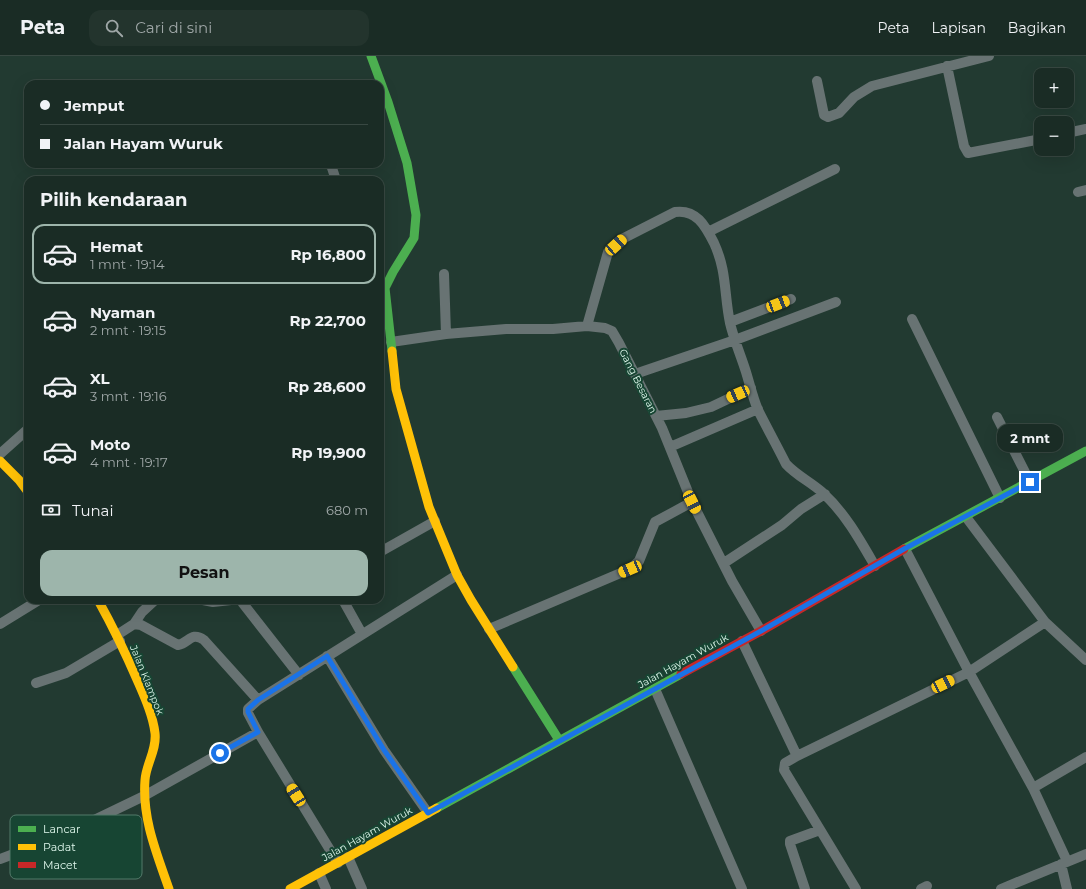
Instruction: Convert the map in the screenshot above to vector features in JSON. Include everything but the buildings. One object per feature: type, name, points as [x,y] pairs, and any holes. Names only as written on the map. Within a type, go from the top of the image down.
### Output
[{"type":"street","points":[[371,56],[380,80]]},
{"type":"street","points":[[817,81],[824,115],[828,117],[840,112],[854,97],[867,88],[989,56]]},
{"type":"street","points":[[947,66],[964,146],[968,153],[1034,140]]},
{"type":"street","points":[[384,91],[407,163],[416,215],[414,238],[384,286]]},
{"type":"street","points":[[1074,132],[1086,129]]},
{"type":"street","points":[[708,232],[834,169]]},
{"type":"street","points":[[587,326],[608,252],[624,238],[675,212],[683,211],[696,216],[708,232],[722,260],[730,322],[735,340],[758,409],[786,464],[793,472],[803,477],[824,494],[850,524],[875,566]]},
{"type":"street","points":[[444,274],[446,334]]},
{"type":"street","points":[[730,322],[791,299]]},
{"type":"street","points":[[384,301],[391,342],[396,389],[434,521],[457,576],[489,630],[559,740]]},
{"type":"street","points":[[635,374],[735,340],[836,302]]},
{"type":"street","points":[[912,319],[1000,498]]},
{"type":"street","name":"Gang Besaran","points":[[391,342],[446,334],[506,329],[553,329],[587,326],[605,328],[612,332],[656,416],[692,502],[761,631]]},
{"type":"street","points":[[656,416],[686,413],[711,406],[751,388]]},
{"type":"street","points":[[670,447],[758,409]]},
{"type":"street","points":[[997,417],[1030,482]]},
{"type":"street","points":[[0,454],[24,433]]},
{"type":"street","name":"Jalan Hayam Wuruk","points":[[290,889],[559,740],[761,631],[904,549],[966,517],[1086,451]]},
{"type":"street","points":[[0,461],[24,488]]},
{"type":"street","points":[[724,563],[782,525],[801,509],[824,494]]},
{"type":"street","points":[[489,630],[630,569],[639,561],[655,522],[692,502]]},
{"type":"street","points":[[966,517],[1045,622],[1086,660]]},
{"type":"street","points":[[384,550],[434,521]]},
{"type":"street","points":[[904,549],[969,672],[1033,788],[1064,862],[1067,889]]},
{"type":"street","points":[[338,863],[258,732],[248,709],[258,700],[327,656],[457,576]]},
{"type":"street","points":[[1,622],[32,604]]},
{"type":"street","name":"Jalan Klampok","points":[[100,604],[118,638],[145,700],[153,724],[155,735],[154,745],[145,777],[144,808],[169,889]]},
{"type":"street","points":[[36,683],[66,673],[118,638],[134,624],[142,612],[151,604]]},
{"type":"street","points":[[243,604],[299,675]]},
{"type":"street","points":[[345,604],[362,634]]},
{"type":"street","points":[[856,889],[784,767],[786,761],[969,672],[1045,622]]},
{"type":"street","points":[[134,624],[141,624],[178,645],[194,636],[199,636],[258,700]]},
{"type":"street","points":[[742,641],[797,756]]},
{"type":"street","points":[[327,656],[384,750],[428,813]]},
{"type":"street","points":[[654,689],[742,889]]},
{"type":"street","points":[[105,815],[144,796],[258,732]]},
{"type":"street","points":[[1033,788],[1086,756]]},
{"type":"street","points":[[805,889],[790,841],[820,830]]},
{"type":"street","points":[[1001,889],[1086,854]]},
{"type":"street","points":[[0,859],[10,855]]},
{"type":"street","points":[[348,857],[362,889]]},
{"type":"street","points":[[319,873],[326,889]]},
{"type":"traffic: fast","points":[[371,56],[380,80]]},
{"type":"traffic: fast","points":[[384,91],[407,163],[416,215],[414,238],[385,288],[392,351]]},
{"type":"traffic: fast","points":[[904,549],[1086,451]]},
{"type":"traffic: fast","points":[[513,667],[559,740]]},
{"type":"traffic: fast","points":[[437,808],[681,674]]},
{"type":"traffic: slow","points":[[392,351],[396,389],[429,507],[457,575],[513,667]]},
{"type":"traffic: slow","points":[[0,461],[24,487]]},
{"type":"traffic: slow","points":[[100,604],[129,661],[146,701],[152,720],[155,739],[145,780],[146,809],[151,836],[169,889]]},
{"type":"traffic: slow","points":[[290,889],[437,808]]},
{"type":"traffic: jam","points":[[681,674],[761,631],[904,549]]},
{"type":"route","points":[[220,753],[258,732],[248,709],[258,700],[327,656],[384,750],[428,813],[761,631],[904,549],[1030,482]]}]
